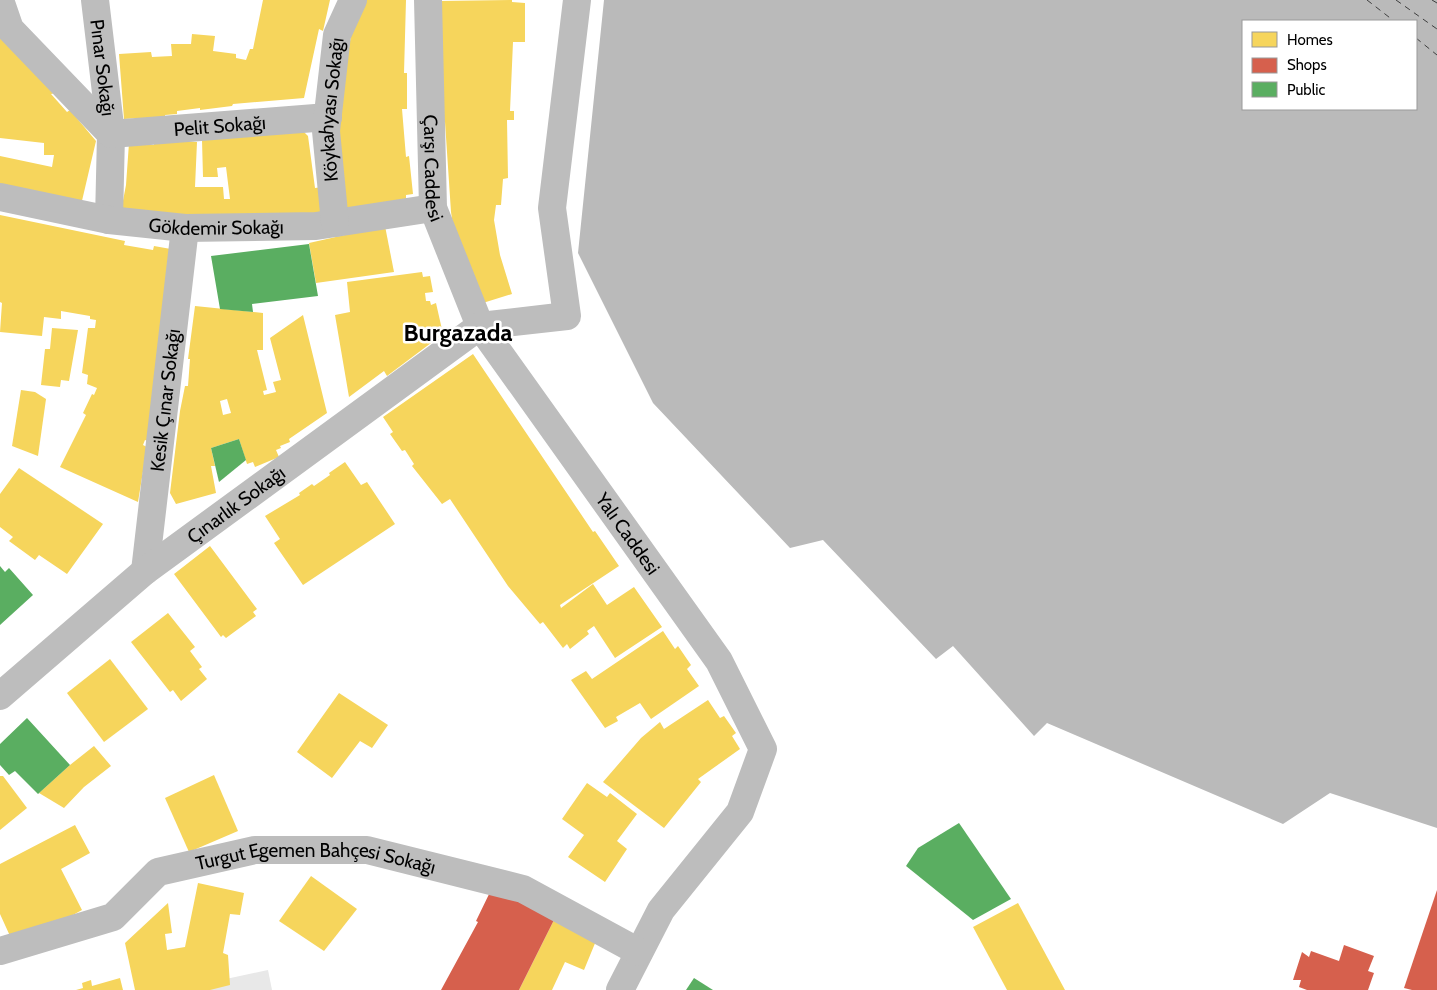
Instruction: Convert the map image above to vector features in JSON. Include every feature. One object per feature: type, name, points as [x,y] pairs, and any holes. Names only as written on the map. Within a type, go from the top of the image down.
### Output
[{"type":"street","points":[[0,0],[5,29],[112,134]]},
{"type":"street","name":"Pınar Sokağı","points":[[95,0],[112,134],[109,220]]},
{"type":"street","name":"Köykahyası Sokağı","points":[[335,223],[326,131],[337,35],[353,0]]},
{"type":"street","name":"Çarşı Caddesi","points":[[428,0],[433,208],[480,326]]},
{"type":"street","points":[[480,326],[567,316],[552,208],[577,0]]},
{"type":"street","name":"Pelit Sokağı","points":[[112,134],[328,117]]},
{"type":"street","name":"Gökdemir Sokağı","points":[[0,197],[109,220],[184,228],[316,226],[433,208]]},
{"type":"street","name":"Kesik Çınar Sokağı","points":[[145,571],[184,228]]},
{"type":"street","name":"Çınarlık Sokağı","points":[[0,696],[145,571],[480,326]]},
{"type":"street","name":"Yalı Caddesi","points":[[480,326],[719,661],[763,749],[740,812],[661,910],[639,952]]},
{"type":"street","name":"Turgut Egemen Bahçesi Sokağı","points":[[0,951],[114,917],[158,872],[255,850],[367,850],[523,889],[639,952]]},
{"type":"street","points":[[620,990],[639,952]]},
{"type":"shaded area","points":[[604,0],[1437,0],[1437,828],[1330,793],[1283,824],[1047,723],[1034,736],[953,646],[936,659],[823,540],[790,548],[653,403],[578,253]]},
{"type":"shaded area","points":[[268,970],[272,990],[175,990]]},
{"type":"building: Homes","points":[[263,0],[330,0],[323,31],[319,29],[304,98],[177,111],[177,114],[165,115],[165,120],[139,123],[139,118],[124,119],[119,54],[151,52],[152,57],[172,56],[171,44],[191,44],[192,34],[215,36],[213,51],[236,54],[236,58],[246,60],[250,49],[253,49]]},
{"type":"building: Homes","points":[[356,0],[406,0],[404,73],[407,73],[407,109],[402,109],[406,157],[409,156],[413,194],[406,195],[406,199],[340,211],[338,125]]},
{"type":"building: Homes","points":[[512,0],[512,2],[525,3],[525,42],[513,42],[510,111],[514,111],[514,120],[507,120],[508,178],[503,179],[501,205],[496,205],[494,220],[500,255],[512,294],[470,307],[459,264],[451,212],[445,122],[442,122],[439,1]]},
{"type":"building: Homes","points":[[0,38],[56,93],[51,94],[67,112],[70,110],[96,141],[81,205],[0,188],[0,156],[52,167],[54,155],[44,155],[44,143],[0,138]]},
{"type":"building: Homes","points":[[303,131],[308,136],[315,188],[322,187],[329,218],[208,217],[121,211],[126,185],[129,143],[154,145],[154,139],[197,142],[195,187],[223,187],[224,199],[230,199],[226,167],[217,168],[218,177],[203,177],[202,140]]},
{"type":"building: Homes","points":[[0,215],[125,241],[124,245],[153,250],[154,246],[182,251],[149,419],[154,421],[150,442],[145,440],[143,445],[147,447],[138,502],[60,467],[86,415],[83,413],[97,388],[87,384],[88,375],[82,373],[88,328],[95,328],[96,320],[90,319],[90,316],[61,311],[61,319],[44,317],[42,336],[0,332],[2,303],[0,302]]},
{"type":"building: Homes","points":[[385,226],[394,272],[316,283],[309,243]]},
{"type":"building: Homes","points":[[422,272],[423,277],[430,276],[433,292],[425,293],[426,301],[430,301],[431,305],[436,303],[443,334],[387,376],[384,371],[349,397],[335,315],[350,312],[347,282]]},
{"type":"building: Homes","points":[[195,306],[263,313],[263,350],[257,350],[267,390],[263,391],[264,395],[276,392],[273,382],[281,380],[270,338],[303,315],[327,413],[289,439],[290,442],[280,446],[281,448],[276,450],[279,457],[255,467],[253,462],[247,464],[239,439],[211,448],[215,466],[211,466],[216,493],[176,504],[170,493],[180,411],[185,386],[188,386],[190,359],[188,359]],"holes":[[[227,399],[231,413],[223,415],[220,401]]]},
{"type":"building: Homes","points":[[52,328],[78,330],[69,381],[61,380],[60,387],[41,385],[45,349],[50,349]]},
{"type":"building: Homes","points":[[473,354],[593,532],[595,531],[619,566],[560,605],[561,608],[593,584],[607,605],[634,587],[662,627],[615,658],[594,626],[587,631],[589,634],[570,649],[567,644],[563,648],[543,622],[540,624],[508,586],[450,499],[442,504],[412,466],[414,464],[405,450],[402,451],[390,434],[393,432],[383,417]]},
{"type":"building: Homes","points":[[21,390],[35,392],[46,399],[38,456],[12,446]]},
{"type":"building: Homes","points":[[345,462],[361,485],[367,482],[395,524],[303,585],[274,543],[280,539],[265,516],[300,495],[299,493],[312,484],[314,486]]},
{"type":"building: Homes","points":[[19,468],[103,524],[67,574],[39,555],[35,560],[9,541],[13,537],[0,527],[0,494]]},
{"type":"building: Homes","points":[[210,546],[257,609],[253,612],[256,616],[226,638],[223,635],[221,637],[174,574]]},
{"type":"building: Homes","points":[[168,613],[195,647],[190,651],[202,667],[199,669],[207,679],[181,701],[173,690],[170,692],[131,642]]},
{"type":"building: Homes","points":[[663,631],[675,649],[678,646],[691,665],[687,669],[699,686],[651,719],[640,703],[616,717],[618,721],[605,728],[571,680],[586,671],[592,679]]},
{"type":"building: Homes","points":[[110,659],[148,709],[104,742],[67,693]]},
{"type":"building: Homes","points":[[339,693],[388,725],[372,748],[360,741],[332,778],[297,752]]},
{"type":"building: Homes","points":[[708,700],[720,718],[724,716],[736,733],[732,736],[740,749],[698,779],[701,782],[664,828],[603,782],[641,738],[660,722],[664,729]]},
{"type":"building: Homes","points":[[94,746],[111,766],[84,787],[64,808],[39,793],[70,765]]},
{"type":"building: Homes","points":[[214,775],[238,831],[189,852],[165,798]]},
{"type":"building: Homes","points":[[0,776],[3,776],[27,808],[0,830]]},
{"type":"building: Homes","points":[[587,783],[607,797],[610,793],[637,814],[617,841],[627,849],[605,882],[568,857],[584,835],[562,819]]},
{"type":"building: Homes","points":[[75,825],[90,853],[61,869],[82,910],[15,947],[0,914],[0,864]]},
{"type":"building: Homes","points":[[311,876],[357,909],[324,951],[279,921]]},
{"type":"building: Homes","points":[[198,883],[244,893],[240,915],[230,914],[223,953],[228,955],[230,985],[210,990],[135,990],[125,943],[168,903],[172,933],[165,934],[167,950],[185,947]]},
{"type":"building: Homes","points":[[1018,903],[1065,990],[1007,990],[973,927]]},
{"type":"building: Homes","points":[[554,920],[598,936],[584,970],[565,962],[552,990],[519,990]]},
{"type":"building: Homes","points":[[120,978],[123,990],[76,990],[83,988],[82,983],[91,980],[92,986]]},
{"type":"building: Shops","points":[[492,888],[554,920],[519,990],[441,990],[478,922],[476,921]]},
{"type":"building: Shops","points":[[1437,890],[1437,990],[1412,990],[1404,988]]},
{"type":"building: Shops","points":[[1344,945],[1374,956],[1368,971],[1374,973],[1368,990],[1307,990],[1299,987],[1301,980],[1293,980],[1302,952],[1309,957],[1311,951],[1339,961]]},
{"type":"building: Public","points":[[309,244],[318,296],[252,304],[253,312],[220,309],[211,256]]},
{"type":"building: Public","points":[[239,439],[246,460],[219,482],[211,448]]},
{"type":"building: Public","points":[[0,566],[5,572],[9,568],[33,595],[0,625]]},
{"type":"building: Public","points":[[27,718],[70,765],[38,794],[15,771],[9,775],[0,765],[0,744]]},
{"type":"building: Public","points":[[959,823],[1011,899],[973,920],[906,866],[918,848]]},
{"type":"building: Public","points":[[694,978],[713,990],[686,990]]},
{"type":"ferry route","points":[[1367,0],[1393,20]]},
{"type":"ferry route","points":[[1396,0],[1437,29]]},
{"type":"ferry route","points":[[1432,0],[1437,3]]},
{"type":"ferry route","points":[[1417,39],[1437,55]]},
{"type":"district","name":"Burgazada","points":[[458,332]]}]
